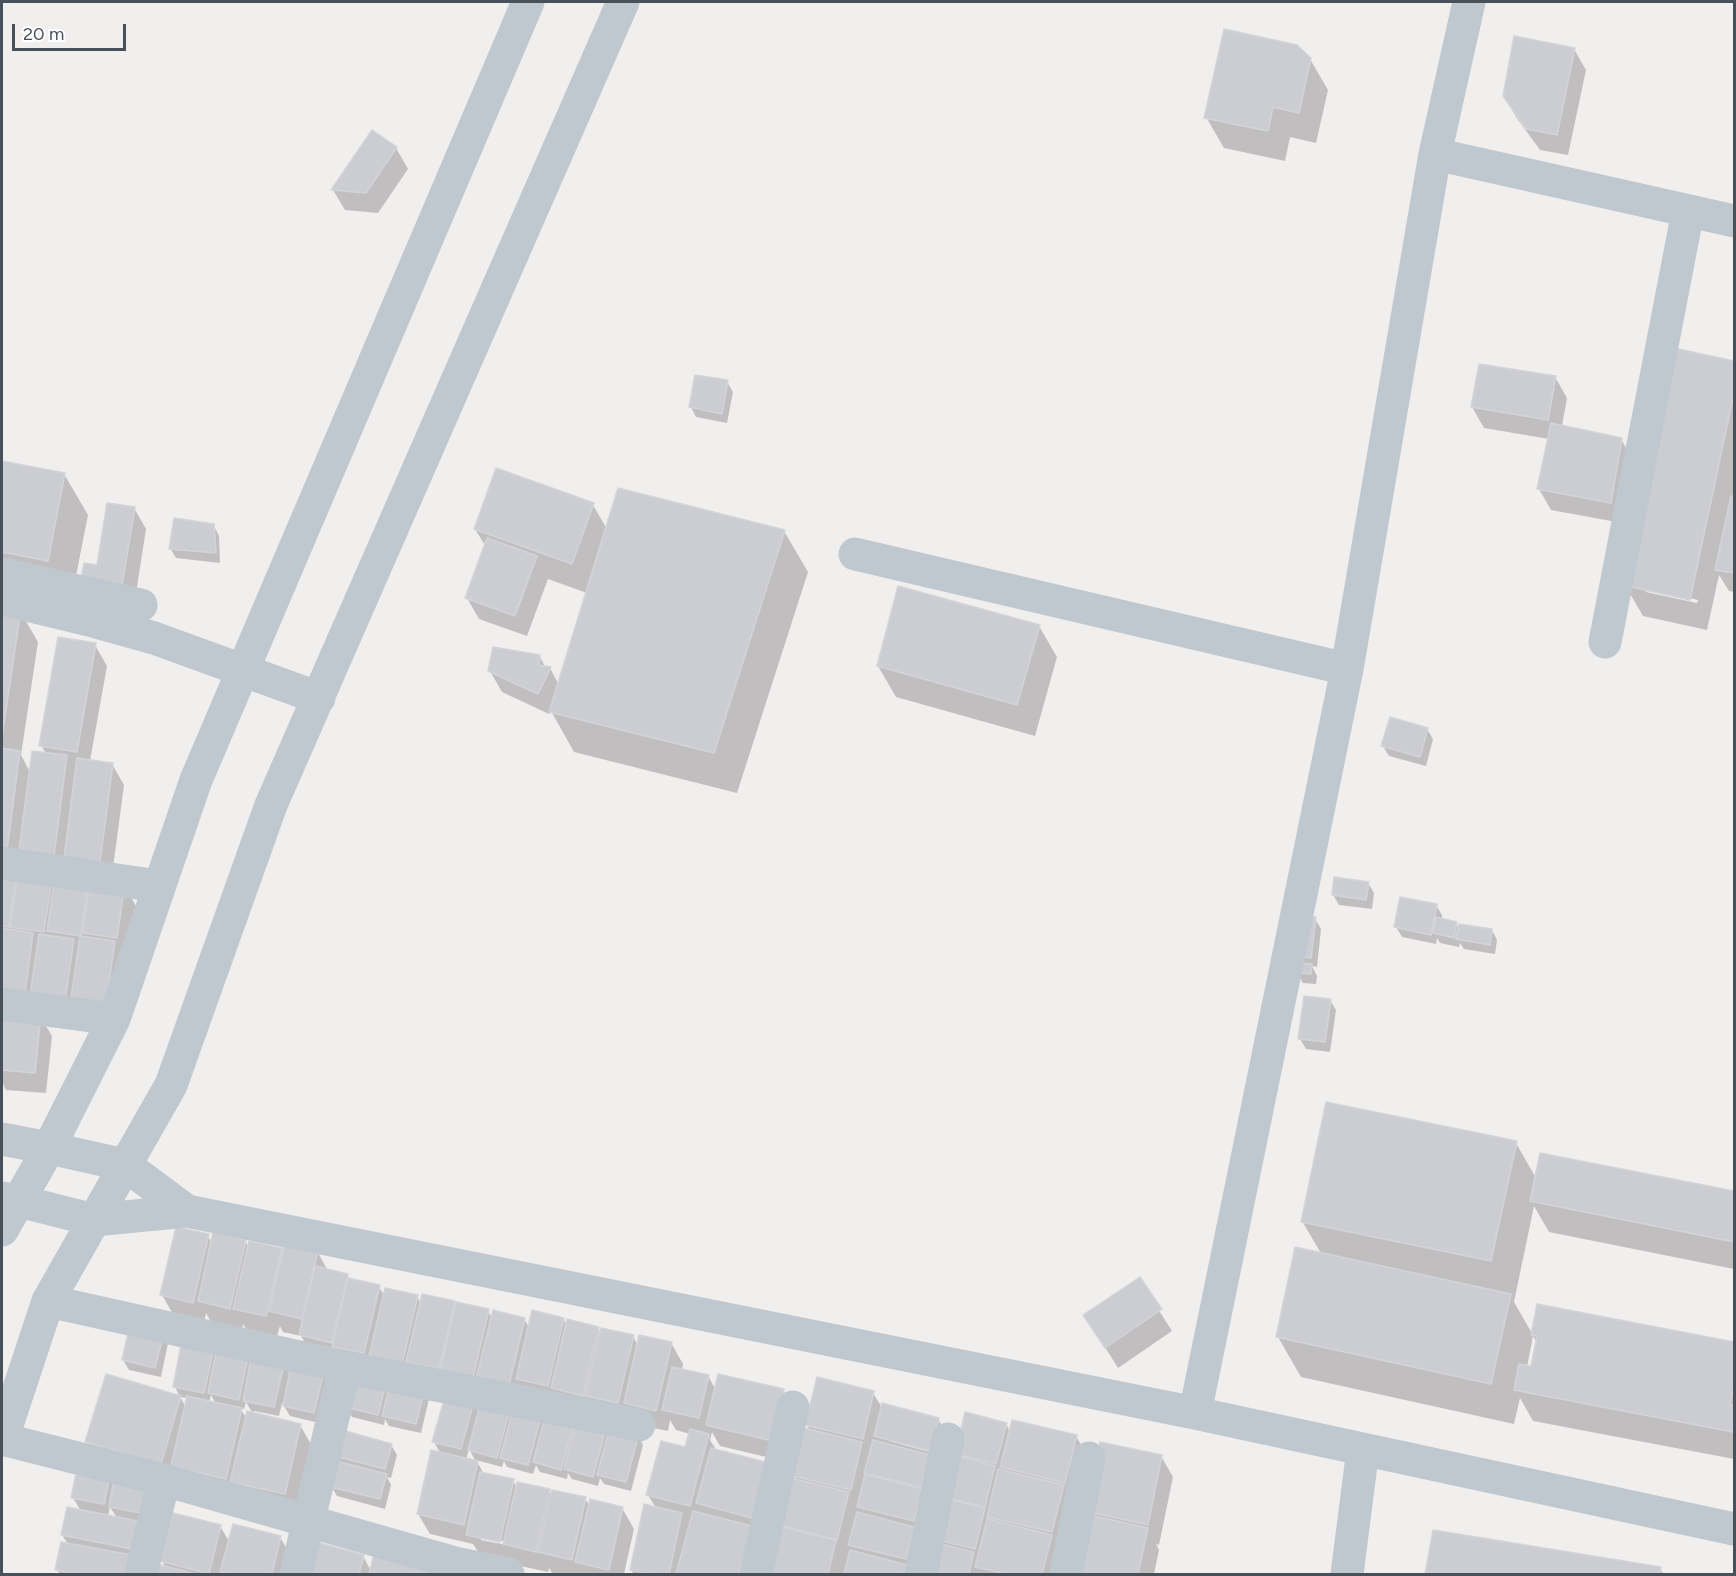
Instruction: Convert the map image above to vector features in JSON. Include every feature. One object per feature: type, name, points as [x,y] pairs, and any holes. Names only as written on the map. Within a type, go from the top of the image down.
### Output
[{"type":"street","points":[[2,1230],[10,1200],[49,1148],[114,1019],[196,780],[528,2]]},
{"type":"street","points":[[508,1575],[458,1569],[309,1520],[2,1439],[48,1301],[171,1085],[271,805],[622,2]]},
{"type":"street","points":[[1195,1413],[1347,669],[1435,154],[1469,2]]},
{"type":"street","points":[[1435,154],[1734,221]]},
{"type":"street","points":[[1605,642],[1688,210]]},
{"type":"street","points":[[855,554],[1347,669]]},
{"type":"street","points":[[2,574],[141,605]]},
{"type":"street","points":[[2,599],[144,635],[319,698]]},
{"type":"street","points":[[2,862],[158,886]]},
{"type":"street","points":[[2,1004],[114,1019]]},
{"type":"street","points":[[2,1139],[125,1165],[187,1211]]},
{"type":"street","points":[[10,1200],[94,1220],[187,1211],[1195,1413],[1734,1529]]},
{"type":"street","points":[[48,1301],[345,1367],[639,1425]]},
{"type":"street","points":[[296,1575],[345,1367]]},
{"type":"street","points":[[756,1575],[793,1407]]},
{"type":"street","points":[[921,1575],[948,1439]]},
{"type":"street","points":[[1347,1575],[1364,1449]]},
{"type":"street","points":[[1065,1575],[1089,1458]]},
{"type":"street","points":[[141,1575],[164,1480]]},
{"type":"building","points":[[1224,29],[1297,45],[1311,58],[1299,113],[1273,107],[1268,131],[1204,118]]},
{"type":"building","points":[[1514,36],[1575,48],[1557,135],[1526,129],[1503,96]]},
{"type":"building","points":[[372,130],[397,147],[366,193],[331,190]]},
{"type":"building","points":[[1674,348],[1734,361],[1734,393],[1690,600],[1623,585]]},
{"type":"building","points":[[1479,364],[1556,376],[1548,420],[1471,407]]},
{"type":"building","points":[[695,375],[728,380],[722,414],[689,407]]},
{"type":"building","points":[[1551,423],[1622,438],[1611,503],[1537,489]]},
{"type":"building","points":[[2,461],[65,473],[48,561],[2,552]]},
{"type":"building","points":[[496,468],[594,503],[572,564],[474,529]]},
{"type":"building","points":[[618,488],[785,530],[714,753],[549,712]]},
{"type":"building","points":[[1731,496],[1734,497],[1734,573],[1715,570]]},
{"type":"building","points":[[107,503],[135,507],[122,585],[81,579],[84,563],[97,565]]},
{"type":"building","points":[[174,518],[214,524],[216,553],[169,549]]},
{"type":"building","points":[[487,538],[537,556],[515,616],[465,598]]},
{"type":"building","points":[[898,586],[1040,625],[1017,705],[877,666]]},
{"type":"building","points":[[2,606],[21,609],[2,737]]},
{"type":"building","points":[[58,637],[96,643],[77,752],[39,746]]},
{"type":"building","points":[[493,647],[540,655],[539,665],[551,667],[538,694],[488,671]]},
{"type":"building","points":[[1390,717],[1428,728],[1420,757],[1381,746]]},
{"type":"building","points":[[2,748],[20,751],[7,850],[2,850]]},
{"type":"building","points":[[32,751],[67,755],[54,856],[19,850]]},
{"type":"building","points":[[77,758],[113,763],[100,862],[64,858]]},
{"type":"building","points":[[2,871],[16,873],[9,927],[2,926]]},
{"type":"building","points":[[18,873],[52,878],[44,932],[10,927]]},
{"type":"building","points":[[55,877],[88,881],[81,936],[47,931]]},
{"type":"building","points":[[1334,877],[1369,882],[1366,900],[1332,895]]},
{"type":"building","points":[[90,879],[125,884],[117,938],[83,933]]},
{"type":"building","points":[[1400,897],[1437,904],[1431,935],[1394,927]]},
{"type":"building","points":[[1303,916],[1316,917],[1311,958],[1298,956]]},
{"type":"building","points":[[1436,917],[1457,922],[1454,938],[1433,933]]},
{"type":"building","points":[[1459,924],[1492,929],[1490,945],[1456,939]]},
{"type":"building","points":[[2,928],[33,933],[25,994],[2,991]]},
{"type":"building","points":[[39,934],[74,939],[65,1001],[30,996]]},
{"type":"building","points":[[80,936],[115,941],[106,1003],[71,998]]},
{"type":"building","points":[[1296,963],[1312,964],[1311,974],[1295,973]]},
{"type":"building","points":[[1304,996],[1331,999],[1325,1042],[1298,1039]]},
{"type":"building","points":[[2,1010],[41,1014],[35,1073],[2,1070]]},
{"type":"building","points":[[1326,1102],[1517,1141],[1491,1261],[1301,1222]]},
{"type":"building","points":[[1540,1153],[1734,1191],[1734,1242],[1530,1201]]},
{"type":"building","points":[[176,1227],[209,1234],[193,1303],[160,1295]]},
{"type":"building","points":[[213,1232],[246,1240],[230,1309],[198,1301]]},
{"type":"building","points":[[249,1241],[282,1248],[266,1316],[233,1309]]},
{"type":"building","points":[[285,1242],[318,1250],[302,1319],[269,1311]]},
{"type":"building","points":[[1295,1247],[1511,1294],[1491,1384],[1276,1337]]},
{"type":"building","points":[[315,1266],[348,1274],[332,1343],[299,1335]]},
{"type":"building","points":[[1140,1277],[1162,1309],[1105,1348],[1083,1315]]},
{"type":"building","points":[[348,1278],[380,1285],[364,1353],[332,1347]]},
{"type":"building","points":[[385,1288],[418,1295],[402,1364],[369,1356]]},
{"type":"building","points":[[422,1294],[455,1301],[439,1369],[406,1362]]},
{"type":"building","points":[[456,1302],[489,1309],[473,1378],[440,1371]]},
{"type":"building","points":[[1537,1304],[1734,1342],[1734,1384],[1730,1405],[1734,1406],[1733,1432],[1514,1390],[1519,1364],[1531,1366],[1537,1336],[1531,1335]]},
{"type":"building","points":[[493,1310],[525,1318],[509,1386],[476,1379]]},
{"type":"building","points":[[532,1310],[564,1318],[548,1386],[516,1379]]},
{"type":"building","points":[[567,1319],[599,1327],[583,1396],[551,1388]]},
{"type":"building","points":[[130,1324],[164,1332],[155,1368],[122,1360]]},
{"type":"building","points":[[601,1328],[634,1335],[618,1403],[585,1396]]},
{"type":"building","points":[[639,1335],[672,1342],[656,1411],[624,1403]]},
{"type":"building","points":[[182,1340],[214,1347],[204,1393],[173,1387]]},
{"type":"building","points":[[217,1346],[249,1353],[239,1400],[208,1393]]},
{"type":"building","points":[[252,1353],[285,1361],[274,1407],[243,1401]]},
{"type":"building","points":[[292,1360],[325,1367],[314,1413],[283,1406]]},
{"type":"building","points":[[672,1367],[709,1375],[699,1418],[662,1410]]},
{"type":"building","points":[[354,1372],[387,1379],[378,1415],[345,1407]]},
{"type":"building","points":[[106,1374],[181,1396],[161,1464],[85,1442]]},
{"type":"building","points":[[718,1374],[784,1389],[772,1441],[706,1425]]},
{"type":"building","points":[[817,1377],[874,1391],[863,1439],[805,1425]]},
{"type":"building","points":[[391,1380],[425,1388],[416,1424],[382,1416]]},
{"type":"building","points":[[446,1393],[474,1401],[461,1449],[432,1442]]},
{"type":"building","points":[[187,1396],[242,1408],[226,1479],[171,1466]]},
{"type":"building","points":[[481,1401],[510,1409],[497,1458],[468,1450]]},
{"type":"building","points":[[882,1403],[939,1418],[930,1451],[874,1436]]},
{"type":"building","points":[[513,1409],[541,1417],[528,1465],[500,1458]]},
{"type":"building","points":[[247,1411],[301,1424],[285,1494],[230,1482]]},
{"type":"building","points":[[965,1412],[1007,1423],[996,1464],[955,1454]]},
{"type":"building","points":[[546,1413],[575,1421],[561,1470],[533,1462]]},
{"type":"building","points":[[577,1420],[606,1428],[593,1477],[564,1469]]},
{"type":"building","points":[[1012,1420],[1077,1435],[1065,1483],[1000,1467]]},
{"type":"building","points":[[610,1426],[639,1434],[626,1482],[597,1475]]},
{"type":"building","points":[[804,1428],[862,1442],[851,1490],[793,1476]]},
{"type":"building","points":[[690,1429],[709,1434],[690,1506],[646,1495],[661,1441],[685,1447]]},
{"type":"building","points":[[342,1430],[392,1444],[385,1469],[335,1456]]},
{"type":"building","points":[[873,1440],[930,1455],[921,1487],[864,1473]]},
{"type":"building","points":[[1100,1442],[1162,1455],[1148,1525],[1085,1511]]},
{"type":"building","points":[[711,1448],[769,1463],[755,1519],[696,1503]]},
{"type":"building","points":[[431,1450],[478,1461],[464,1525],[417,1514]]},
{"type":"building","points":[[954,1455],[995,1466],[985,1507],[943,1497]]},
{"type":"building","points":[[336,1461],[387,1474],[380,1499],[330,1487]]},
{"type":"building","points":[[77,1469],[110,1475],[104,1504],[71,1498]]},
{"type":"building","points":[[998,1469],[1064,1485],[1052,1532],[987,1517]]},
{"type":"building","points":[[480,1472],[514,1479],[500,1542],[466,1535]]},
{"type":"building","points":[[865,1474],[922,1489],[914,1521],[857,1507]]},
{"type":"building","points":[[114,1478],[147,1484],[141,1513],[109,1507]]},
{"type":"building","points":[[791,1478],[849,1492],[837,1540],[780,1525]]},
{"type":"building","points":[[517,1482],[550,1489],[536,1552],[503,1544]]},
{"type":"building","points":[[552,1490],[586,1497],[572,1560],[538,1552]]},
{"type":"building","points":[[944,1498],[985,1508],[975,1549],[933,1539]]},
{"type":"building","points":[[590,1499],[623,1507],[609,1570],[575,1562]]},
{"type":"building","points":[[644,1504],[682,1513],[669,1574],[651,1574],[630,1570]]},
{"type":"building","points":[[67,1507],[138,1521],[132,1549],[61,1535]]},
{"type":"building","points":[[693,1511],[752,1526],[739,1574],[676,1574]]},
{"type":"building","points":[[857,1512],[914,1527],[906,1559],[848,1545]]},
{"type":"building","points":[[173,1513],[221,1525],[209,1574],[160,1561]]},
{"type":"building","points":[[1086,1514],[1148,1528],[1138,1574],[1072,1574]]},
{"type":"building","points":[[987,1519],[1052,1535],[1042,1574],[1007,1574],[975,1567]]},
{"type":"building","points":[[233,1524],[281,1536],[272,1574],[220,1572]]},
{"type":"building","points":[[778,1526],[836,1540],[828,1574],[770,1574]]},
{"type":"building","points":[[1433,1530],[1661,1567],[1659,1574],[1425,1574]]},
{"type":"building","points":[[61,1542],[132,1555],[129,1574],[79,1574],[55,1570]]},
{"type":"building","points":[[316,1542],[364,1555],[359,1574],[307,1574]]},
{"type":"building","points":[[933,1542],[974,1552],[969,1574],[925,1574]]},
{"type":"building","points":[[850,1550],[907,1565],[904,1574],[844,1574]]},
{"type":"building","points":[[374,1554],[427,1567],[426,1574],[369,1574]]},
{"type":"building","points":[[157,1564],[196,1574],[154,1574]]}]
